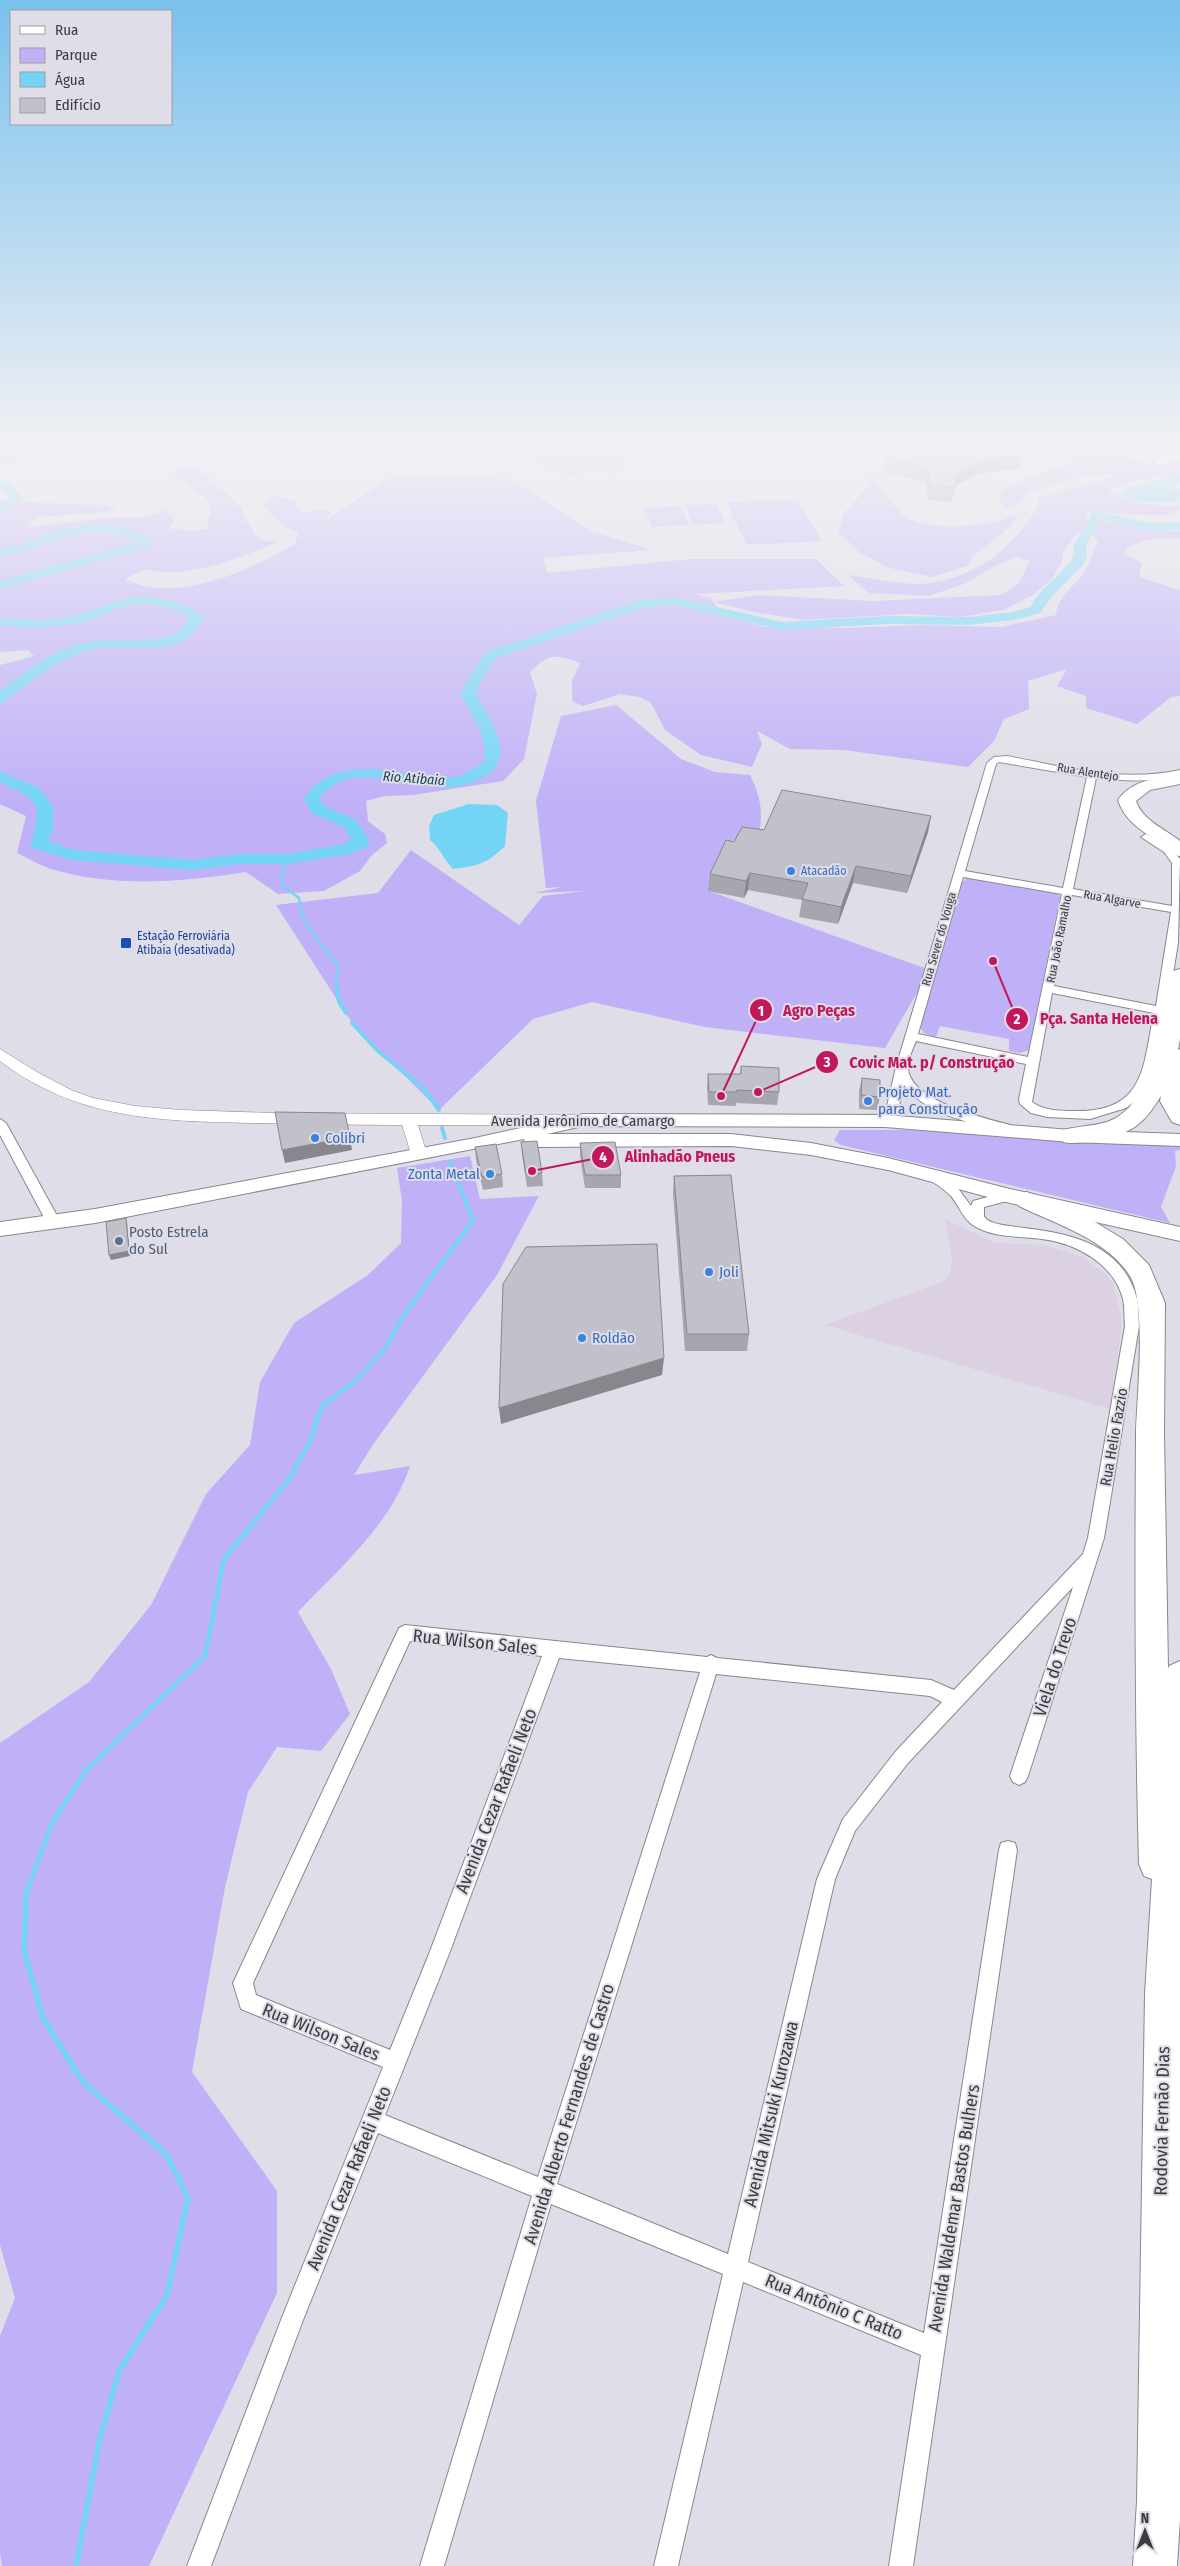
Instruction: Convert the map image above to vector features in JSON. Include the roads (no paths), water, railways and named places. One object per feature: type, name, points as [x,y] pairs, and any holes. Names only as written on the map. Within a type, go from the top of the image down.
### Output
[{"type":"highway","points":[[1180,779],[1146,785],[1132,792],[1127,800],[1128,808],[1136,818],[1175,845],[1180,852]]},
{"type":"highway","points":[[1180,792],[1155,792],[1146,795],[1140,805],[1149,819],[1180,841]]},
{"type":"highway","points":[[1071,1136],[1104,1131],[1126,1121],[1148,1099],[1158,1077],[1170,1040],[1180,975]]},
{"type":"highway","points":[[1180,1056],[1171,1102],[1180,1117]]},
{"type":"highway","points":[[1018,1198],[1077,1225],[1125,1253],[1138,1268],[1146,1283],[1152,1303],[1150,1433],[1153,1778],[1157,1906],[1164,1994]]},
{"type":"highway","name":"Rodovia Fernão Dias","points":[[1155,2566],[1159,2500],[1164,1994],[1180,1676]]},
{"type":"main road","name":"Avenida Jerônimo de Camargo","points":[[584,1120],[721,1122],[881,1121],[1071,1136],[1180,1140]]},
{"type":"main road","points":[[0,1229],[54,1223],[475,1144],[584,1120]]},
{"type":"main road","points":[[881,1121],[830,1129],[825,1135],[826,1140],[842,1149],[888,1164],[1018,1198],[1180,1234]]},
{"type":"main road","points":[[632,1140],[635,1133],[660,1125],[721,1122]]},
{"type":"main road","points":[[475,1144],[579,1139],[762,1143],[888,1164]]},
{"type":"street","name":"Rua Alentejo","points":[[997,759],[1137,778],[1180,773]]},
{"type":"street","name":"Rua Sever do Vouga","points":[[881,1121],[893,1106],[902,1067],[958,873],[992,763],[997,759]]},
{"type":"street","name":"Rua João Ramalho","points":[[1092,773],[1026,1104],[1046,1112],[1073,1115],[1112,1110],[1130,1100],[1143,1085],[1161,1011]]},
{"type":"street","points":[[1049,989],[1161,1011],[1169,978],[1180,888],[1176,862],[1161,843],[1146,836]]},
{"type":"street","name":"Rua Algarve","points":[[958,873],[1177,910]]},
{"type":"street","points":[[911,1036],[1034,1062]]},
{"type":"street","name":"Avenida Jerônimo de Camargo","points":[[0,1054],[24,1072],[52,1087],[90,1102],[143,1112],[186,1116],[408,1120],[584,1120]]},
{"type":"street","points":[[902,1067],[909,1084],[922,1097],[973,1118],[1021,1132]]},
{"type":"street","points":[[408,1120],[419,1154]]},
{"type":"street","points":[[0,1123],[54,1223]]},
{"type":"street","points":[[930,1175],[958,1196],[972,1217],[980,1223]]},
{"type":"street","points":[[980,1223],[977,1216],[978,1204],[1018,1198]]},
{"type":"street","name":"Rua Helio Fazzio","points":[[980,1223],[1004,1231],[1046,1235],[1077,1244],[1108,1261],[1118,1272],[1126,1286],[1130,1301],[1132,1326],[1116,1431],[1090,1558]]},
{"type":"street","points":[[955,1699],[1090,1558]]},
{"type":"street","name":"Viela do Trevo","points":[[1019,1776],[1090,1558]]},
{"type":"street","name":"Rua Wilson Sales","points":[[396,2062],[248,2002],[243,1983],[405,1633],[553,1650],[711,1663],[931,1688],[955,1699]]},
{"type":"street","name":"Avenida Cezar Rafaeli Neto","points":[[199,2566],[292,2320],[439,1954],[553,1650]]},
{"type":"street","name":"Avenida Alberto Fernandes de Castro","points":[[432,2566],[544,2192],[711,1663]]},
{"type":"street","name":"Avenida Mitsuki Kurozawa","points":[[666,2566],[826,1879],[849,1824],[902,1757],[955,1699]]},
{"type":"street","name":"Avenida Waldemar Bastos Bulhers","points":[[901,2566],[1008,1850]]},
{"type":"street","name":"Rua Antônio C Ratto","points":[[372,2120],[544,2192],[736,2267],[933,2348]]},
{"type":"water","points":[[469,804],[497,805],[508,813],[505,846],[493,857],[481,863],[453,869],[430,840],[429,826],[434,815]]},
{"type":"waterway","name":"Rio Atibaia","points":[[0,585],[67,566]]},
{"type":"waterway","name":"Rio Atibaia","points":[[0,776],[33,792],[45,807],[44,829],[39,844],[72,855],[192,865],[240,859],[288,859],[344,850],[361,842],[350,824],[317,809],[312,798],[330,780],[340,776],[361,773],[450,783],[466,780],[490,765],[493,759],[490,740],[468,695],[472,684],[491,655],[640,604],[674,601],[782,626],[888,620],[969,621],[1013,616],[1035,610],[1048,592],[1075,566]]},
{"type":"waterway","name":"Rio Atibaia","points":[[0,622],[63,622],[91,616],[120,603],[143,600],[166,602],[197,616],[185,633],[171,640],[93,645],[81,648],[38,669],[0,698]]},
{"type":"waterway","points":[[288,859],[282,875],[283,886],[299,898],[308,926],[338,965],[336,984]]},
{"type":"waterway","points":[[336,984],[339,1002],[346,1013]]},
{"type":"waterway","points":[[352,1023],[378,1051],[423,1088],[439,1110]]},
{"type":"waterway","points":[[442,1128],[445,1138]]},
{"type":"waterway","points":[[356,1380],[384,1350],[404,1315],[473,1220],[450,1162]]},
{"type":"waterway","points":[[25,1896],[52,1823],[86,1770],[205,1656],[224,1559],[290,1478],[310,1441],[322,1406],[356,1380]]},
{"type":"waterway","points":[[26,1895],[24,1951],[43,2018],[82,2081],[166,2154],[188,2198],[167,2295],[119,2371],[99,2442],[76,2566]]},
{"type":"place","name":"Atacadão","points":[[791,871]]},
{"type":"place","name":"Estação Ferroviária Atibaia (desativada)","points":[[126,943]]},
{"type":"place","name":"Pça. Santa Helena","points":[[993,961]]},
{"type":"place","name":"Covic Mat. p/ Construção","points":[[758,1092]]},
{"type":"place","name":"Agro Peças","points":[[721,1096]]},
{"type":"place","name":"Projeto Mat. para Construção","points":[[868,1101]]},
{"type":"place","name":"Colibri","points":[[315,1138]]},
{"type":"place","name":"Alinhadão Pneus","points":[[532,1171]]},
{"type":"place","name":"Zonta Metal","points":[[490,1174]]},
{"type":"place","name":"Posto Estrela do Sul","points":[[119,1241]]},
{"type":"place","name":"Joli","points":[[709,1272]]},
{"type":"place","name":"Roldão","points":[[582,1338]]}]
